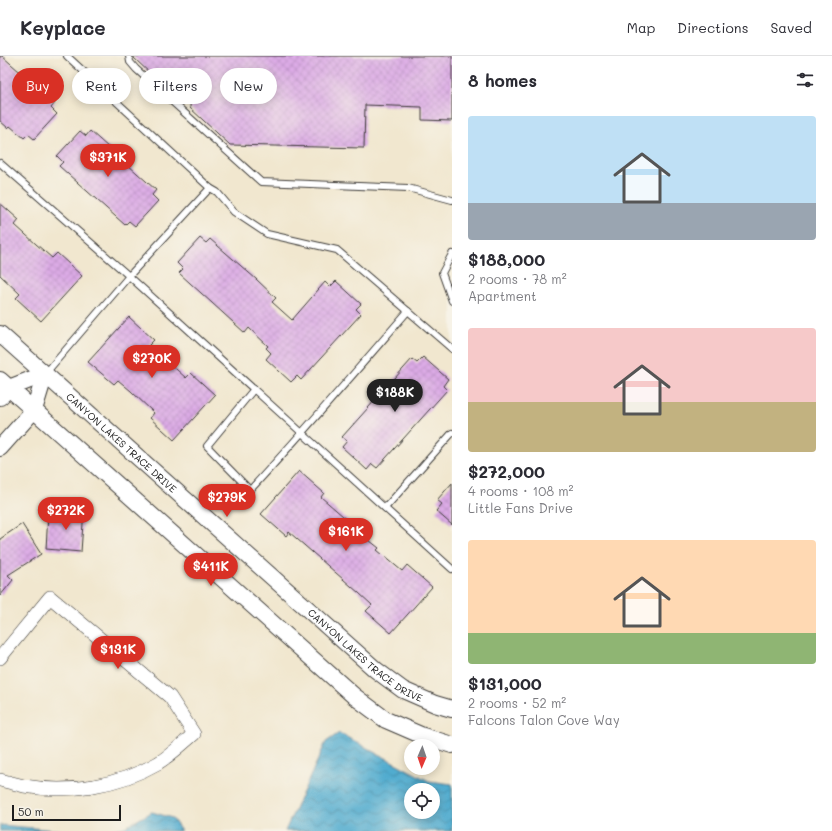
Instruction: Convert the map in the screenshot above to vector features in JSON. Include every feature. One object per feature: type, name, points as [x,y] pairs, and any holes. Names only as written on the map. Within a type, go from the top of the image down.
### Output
[{"type":"street","name":"CANYON LAKES TRACE DRIVE","points":[[0,334],[376,670],[403,690],[435,704],[452,709]]},
{"type":"street","points":[[3,388],[45,374]]},
{"type":"street","points":[[0,448],[34,410],[45,374]]},
{"type":"street","points":[[3,388],[34,410],[354,696],[386,720],[423,736],[452,745]]},
{"type":"street","points":[[0,658],[50,597],[170,697],[194,734],[159,762],[136,775],[110,783],[82,788],[53,789],[24,786],[0,780]]},
{"type":"lane","points":[[67,56],[210,188],[217,192],[234,212],[267,234],[337,250],[452,349]]},
{"type":"lane","points":[[129,56],[130,62],[136,69],[261,182],[408,188],[452,200]]},
{"type":"lane","points":[[0,163],[129,276],[452,569]]},
{"type":"lane","points":[[45,374],[129,276],[210,188]]},
{"type":"lane","points":[[452,254],[442,273],[452,301]]},
{"type":"lane","points":[[254,389],[208,446],[250,490],[303,433],[408,311]]},
{"type":"lane","points":[[385,508],[452,433]]},
{"type":"water","points":[[339,733],[404,768],[404,775],[418,775],[429,781],[452,784],[452,831],[285,831],[326,742]]},
{"type":"water","points":[[152,812],[172,818],[181,831],[103,831],[125,827]]},
{"type":"water","points":[[0,825],[67,831],[0,831]]},
{"type":"building","points":[[0,56],[2,56],[16,68],[12,68],[12,104],[54,104],[51,108],[57,114],[34,139],[28,134],[24,138],[10,126],[8,128],[0,121]]},
{"type":"building","points":[[134,56],[452,56],[452,121],[422,120],[422,107],[365,105],[364,148],[230,145],[190,108],[190,104],[212,104],[212,68],[145,68],[134,58]]},
{"type":"building","points":[[80,131],[86,136],[90,131],[156,190],[152,195],[158,201],[135,226],[129,221],[125,225],[59,166],[63,162],[57,156]]},
{"type":"building","points":[[0,203],[19,220],[15,225],[36,244],[52,258],[57,253],[82,276],[41,321],[16,298],[20,294],[0,275]]},
{"type":"building","points":[[200,238],[206,243],[210,239],[256,279],[276,298],[272,302],[292,320],[325,282],[330,287],[336,281],[361,304],[356,309],[361,314],[301,380],[297,376],[291,382],[266,359],[271,353],[266,348],[268,346],[249,328],[245,333],[179,273],[183,269],[177,263]]},
{"type":"building","points":[[129,317],[154,340],[149,345],[186,378],[191,373],[215,395],[174,440],[150,418],[154,413],[131,391],[118,380],[114,384],[88,362]]},
{"type":"building","points":[[423,357],[448,379],[443,386],[447,390],[377,468],[372,464],[367,470],[342,447],[347,441],[342,437],[412,359],[417,363]]},
{"type":"building","points":[[299,471],[324,493],[321,497],[379,548],[377,550],[402,571],[407,565],[432,587],[391,633],[366,611],[372,605],[359,593],[289,532],[286,536],[261,514]]},
{"type":"building","points":[[452,483],[452,525],[436,511],[442,504],[437,500]]},
{"type":"building","points":[[70,508],[84,509],[81,552],[46,549],[48,514],[69,516]]},
{"type":"building","points":[[22,524],[41,554],[8,575],[13,580],[0,596],[0,539]]}]
